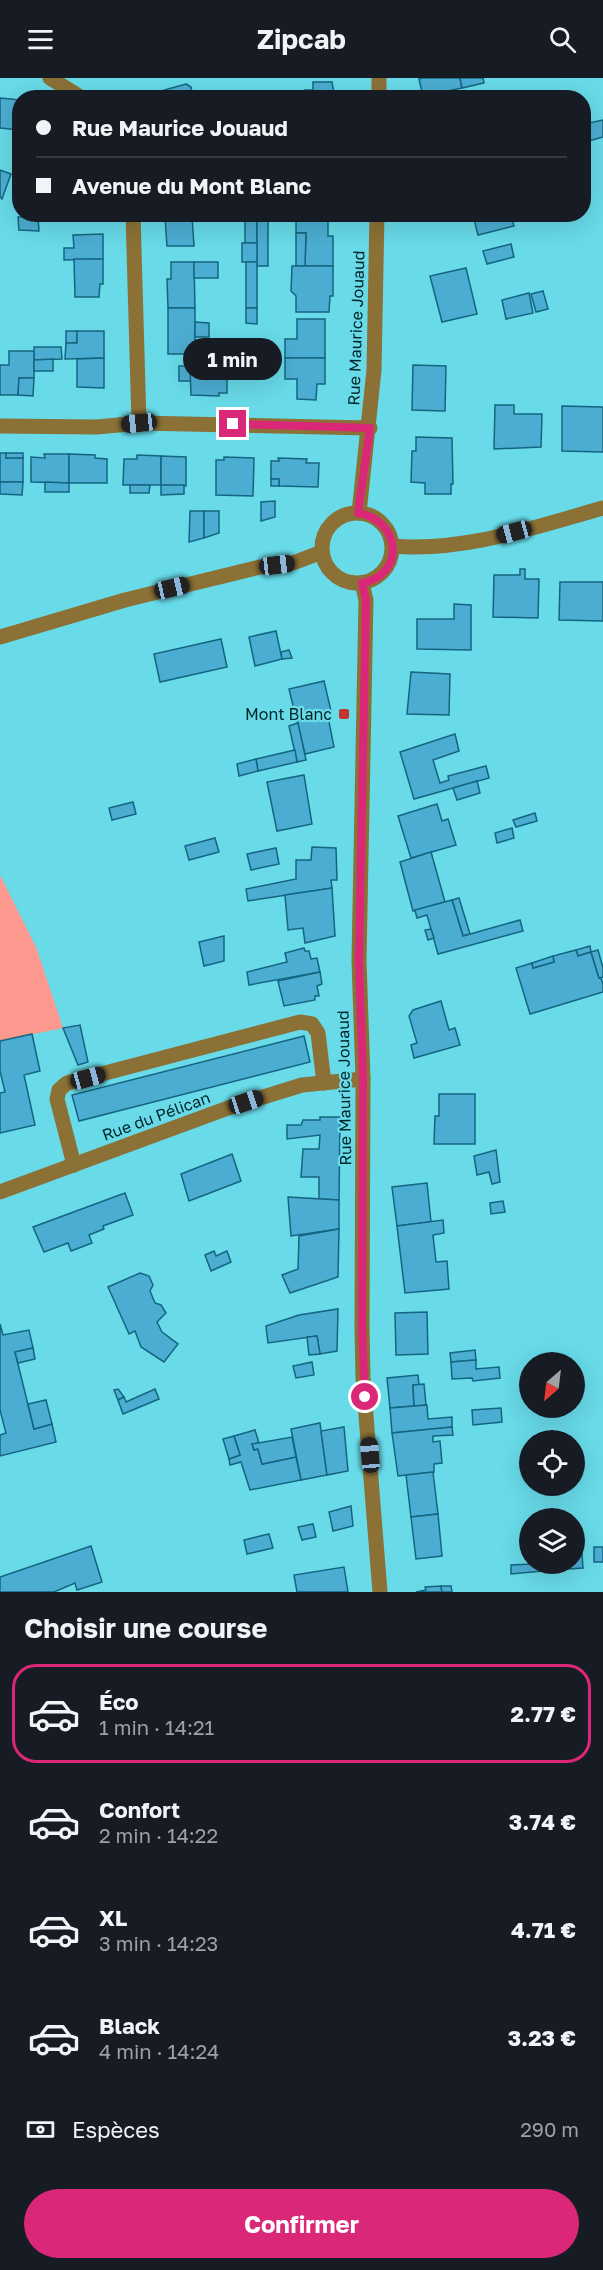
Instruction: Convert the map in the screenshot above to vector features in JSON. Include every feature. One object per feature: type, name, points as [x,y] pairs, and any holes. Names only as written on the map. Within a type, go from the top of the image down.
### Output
[{"type":"street","points":[[50,78],[69,90]]},
{"type":"street","points":[[133,222],[139,423]]},
{"type":"street","name":"Rue Maurice Jouaud","points":[[358,513],[370,428],[377,222]]},
{"type":"street","points":[[0,426],[96,427],[139,423],[370,428]]},
{"type":"street","points":[[393,546],[452,545],[482,540],[603,508]]},
{"type":"street","points":[[358,513],[371,516],[382,523],[390,533],[393,546],[391,559],[385,571],[375,579],[362,583],[350,583],[334,575],[326,565],[322,552],[324,536],[332,523],[344,515],[358,513]]},
{"type":"street","points":[[0,637],[125,600],[260,567],[293,563],[322,552]]},
{"type":"street","name":"Rue Maurice Jouaud","points":[[362,583],[366,600],[359,960],[363,1079],[363,1378],[380,1592]]},
{"type":"street","points":[[74,1165],[57,1099],[58,1090],[67,1083],[300,1022],[312,1024],[318,1033],[324,1083]]},
{"type":"street","name":"Rue du Pélican","points":[[0,1192],[238,1105],[302,1085],[363,1079]]},
{"type":"shaded area","points":[[0,875],[36,947],[63,1028],[0,1041]]},
{"type":"building","points":[[460,78],[462,88],[422,90],[419,79]]},
{"type":"building","points":[[460,78],[483,78],[484,83],[462,88]]},
{"type":"building","points":[[313,82],[332,82],[334,90],[313,90]]},
{"type":"building","points":[[186,84],[192,90],[164,90]]},
{"type":"building","points":[[0,98],[12,99],[12,129],[0,128]]},
{"type":"building","points":[[603,120],[603,137],[591,140],[591,123]]},
{"type":"building","points":[[0,170],[11,174],[2,199],[0,197]]},
{"type":"building","points":[[18,222],[38,222],[39,231],[19,230]]},
{"type":"building","points":[[165,222],[192,222],[194,246],[167,246]]},
{"type":"building","points":[[245,222],[257,222],[257,243],[245,243]]},
{"type":"building","points":[[257,222],[268,222],[268,266],[257,266]]},
{"type":"building","points":[[296,222],[328,222],[328,236],[333,236],[333,266],[305,266],[306,233],[296,233]]},
{"type":"building","points":[[475,222],[513,222],[514,226],[478,235]]},
{"type":"building","points":[[296,233],[306,233],[305,266],[296,266]]},
{"type":"building","points":[[103,234],[103,259],[64,260],[64,248],[74,248],[73,235]]},
{"type":"building","points":[[242,243],[257,243],[257,262],[242,262]]},
{"type":"building","points":[[511,244],[514,257],[487,264],[483,251]]},
{"type":"building","points":[[74,259],[103,259],[103,284],[100,284],[99,297],[75,297]]},
{"type":"building","points":[[171,262],[194,262],[195,308],[168,308],[167,279],[171,279]]},
{"type":"building","points":[[194,262],[218,262],[218,278],[194,278]]},
{"type":"building","points":[[246,262],[257,262],[257,308],[246,308]]},
{"type":"building","points":[[292,266],[333,266],[333,296],[330,296],[329,312],[296,312],[296,296],[291,291]]},
{"type":"building","points":[[466,268],[477,314],[442,322],[430,276]]},
{"type":"building","points":[[543,291],[548,309],[536,312],[531,294]]},
{"type":"building","points":[[529,293],[533,313],[506,319],[502,300]]},
{"type":"building","points":[[168,308],[195,308],[195,354],[168,354]]},
{"type":"building","points":[[246,308],[257,308],[257,324],[246,323]]},
{"type":"building","points":[[297,319],[325,319],[325,358],[285,358],[285,339],[297,339]]},
{"type":"building","points":[[195,322],[209,323],[209,337],[195,337]]},
{"type":"building","points":[[66,331],[77,331],[77,343],[66,343]]},
{"type":"building","points":[[77,331],[104,331],[104,358],[65,359],[66,343],[77,343]]},
{"type":"building","points":[[34,347],[61,347],[62,359],[34,360]]},
{"type":"building","points":[[9,351],[34,351],[34,378],[19,378],[18,395],[0,395],[0,365],[9,365]]},
{"type":"building","points":[[242,355],[257,355],[257,374],[242,374]]},
{"type":"building","points":[[104,358],[104,388],[77,387],[77,359]]},
{"type":"building","points":[[285,358],[325,358],[325,384],[317,384],[316,400],[297,399],[297,379],[285,379]]},
{"type":"building","points":[[53,359],[53,371],[34,371],[34,360]]},
{"type":"building","points":[[413,365],[446,366],[445,411],[412,410]]},
{"type":"building","points":[[179,366],[190,366],[191,381],[179,381]]},
{"type":"building","points":[[190,366],[220,366],[219,374],[227,373],[227,393],[219,393],[219,396],[191,395]]},
{"type":"building","points":[[19,378],[34,378],[33,396],[18,395]]},
{"type":"building","points":[[495,405],[514,405],[514,414],[542,414],[541,447],[494,449]]},
{"type":"building","points":[[562,406],[603,407],[603,452],[562,451]]},
{"type":"building","points":[[416,437],[452,438],[453,484],[451,484],[451,494],[425,494],[425,483],[411,482],[412,451],[416,451]]},
{"type":"building","points":[[0,453],[6,453],[6,458],[23,458],[23,482],[0,482]]},
{"type":"building","points":[[6,453],[23,453],[23,458],[6,458]]},
{"type":"building","points":[[44,454],[69,454],[69,483],[31,482],[31,457],[45,458]]},
{"type":"building","points":[[69,454],[95,455],[95,458],[107,459],[107,483],[69,483]]},
{"type":"building","points":[[137,455],[161,456],[161,485],[123,485],[124,459],[137,459]]},
{"type":"building","points":[[161,456],[186,457],[186,486],[161,485]]},
{"type":"building","points":[[224,457],[254,458],[253,496],[216,495],[216,460],[224,460]]},
{"type":"building","points":[[278,458],[307,459],[306,463],[319,463],[318,487],[279,486],[279,479],[271,479],[271,461],[279,461]]},
{"type":"building","points":[[271,479],[279,479],[279,486],[271,486]]},
{"type":"building","points":[[0,482],[23,482],[22,495],[0,494]]},
{"type":"building","points":[[45,482],[69,483],[69,492],[45,492]]},
{"type":"building","points":[[130,485],[150,485],[149,493],[130,493]]},
{"type":"building","points":[[161,485],[184,485],[184,494],[161,495]]},
{"type":"building","points":[[275,501],[275,517],[261,521],[261,502]]},
{"type":"building","points":[[190,511],[204,511],[204,538],[189,542]]},
{"type":"building","points":[[204,511],[219,511],[219,533],[204,538]]},
{"type":"building","points":[[520,569],[525,569],[525,579],[539,579],[538,618],[493,617],[494,575],[520,575]]},
{"type":"building","points":[[560,582],[603,582],[603,621],[559,620]]},
{"type":"building","points":[[454,604],[471,605],[471,650],[417,649],[417,619],[454,619]]},
{"type":"building","points":[[276,631],[282,659],[255,666],[249,637]]},
{"type":"building","points":[[221,639],[227,667],[160,682],[154,654]]},
{"type":"building","points":[[289,650],[292,658],[282,659],[281,652]]},
{"type":"building","points":[[411,672],[450,674],[449,715],[407,714]]},
{"type":"building","points":[[324,681],[332,715],[328,717],[334,747],[305,754],[289,689]]},
{"type":"building","points":[[298,723],[306,760],[297,762],[289,726]]},
{"type":"building","points":[[455,734],[459,751],[433,760],[440,783],[449,780],[448,776],[486,766],[489,778],[414,799],[400,752]]},
{"type":"building","points":[[295,750],[297,762],[258,771],[256,759]]},
{"type":"building","points":[[256,759],[258,771],[239,776],[237,764]]},
{"type":"building","points":[[304,775],[312,824],[277,831],[267,782]]},
{"type":"building","points":[[477,781],[480,793],[457,800],[453,788]]},
{"type":"building","points":[[133,802],[136,814],[112,820],[109,808]]},
{"type":"building","points":[[437,804],[442,821],[448,819],[456,845],[411,858],[398,816]]},
{"type":"building","points":[[535,813],[537,821],[516,827],[513,820]]},
{"type":"building","points":[[512,828],[514,838],[497,843],[495,833]]},
{"type":"building","points":[[215,838],[219,852],[189,860],[185,846]]},
{"type":"building","points":[[312,847],[336,848],[337,880],[331,880],[332,888],[248,901],[246,889],[296,879],[296,860],[311,860]]},
{"type":"building","points":[[276,848],[279,864],[251,870],[247,854]]},
{"type":"building","points":[[431,852],[445,902],[413,911],[400,862]]},
{"type":"building","points":[[332,888],[335,936],[305,943],[303,928],[288,930],[285,895]]},
{"type":"building","points":[[459,898],[470,934],[463,936],[452,900]]},
{"type":"building","points":[[452,900],[463,936],[520,920],[523,931],[438,954],[427,915],[417,918],[415,910]]},
{"type":"building","points":[[431,929],[434,938],[428,940],[425,930]]},
{"type":"building","points":[[224,936],[224,961],[204,966],[199,942]]},
{"type":"building","points":[[590,946],[591,952],[578,956],[576,950]]},
{"type":"building","points":[[304,948],[305,951],[309,951],[311,959],[317,958],[320,972],[249,985],[247,972],[287,962],[285,953]]},
{"type":"building","points":[[576,950],[578,956],[591,952],[603,984],[603,992],[530,1014],[516,968],[532,963],[533,968],[554,962],[553,956]]},
{"type":"building","points":[[598,950],[603,968],[603,977],[599,978],[591,952]]},
{"type":"building","points":[[553,956],[554,962],[533,968],[532,963]]},
{"type":"building","points":[[320,972],[322,984],[317,986],[319,996],[315,996],[315,1000],[284,1006],[278,981]]},
{"type":"building","points":[[441,1001],[449,1030],[455,1028],[460,1045],[414,1058],[411,1045],[417,1043],[409,1016],[413,1010]]},
{"type":"building","points":[[80,1025],[88,1062],[78,1065],[63,1028]]},
{"type":"building","points":[[32,1034],[40,1071],[24,1075],[35,1125],[0,1133],[0,1093],[5,1092],[0,1071],[0,1041]]},
{"type":"building","points":[[304,1036],[310,1062],[79,1121],[72,1095]]},
{"type":"building","points":[[439,1094],[475,1094],[475,1144],[434,1144],[435,1116],[439,1116]]},
{"type":"building","points":[[320,1117],[340,1117],[339,1200],[319,1199],[319,1177],[301,1177],[303,1149],[319,1149],[320,1135],[287,1139],[287,1125],[301,1125],[303,1120],[320,1120]]},
{"type":"building","points":[[496,1150],[500,1182],[492,1184],[489,1172],[477,1175],[474,1156]]},
{"type":"building","points":[[232,1154],[241,1181],[189,1201],[181,1174]]},
{"type":"building","points":[[427,1183],[431,1222],[397,1226],[392,1187]]},
{"type":"building","points":[[125,1193],[133,1215],[103,1226],[104,1229],[89,1235],[92,1243],[71,1251],[68,1243],[44,1252],[33,1227]]},
{"type":"building","points":[[288,1197],[339,1200],[339,1229],[291,1236]]},
{"type":"building","points":[[503,1201],[505,1212],[491,1214],[490,1203]]},
{"type":"building","points":[[443,1220],[444,1233],[433,1235],[436,1262],[447,1261],[449,1289],[405,1293],[397,1226]]},
{"type":"building","points":[[339,1229],[338,1277],[290,1293],[282,1275],[298,1269],[299,1236]]},
{"type":"building","points":[[214,1251],[216,1256],[227,1251],[231,1262],[211,1271],[205,1255]]},
{"type":"building","points":[[140,1273],[149,1276],[153,1285],[150,1291],[155,1303],[161,1305],[166,1313],[157,1322],[162,1332],[178,1344],[164,1362],[141,1347],[135,1331],[129,1334],[108,1287]]},
{"type":"building","points":[[338,1309],[337,1351],[320,1354],[317,1336],[268,1343],[266,1326],[299,1315]]},
{"type":"building","points":[[427,1312],[428,1354],[396,1355],[395,1313]]},
{"type":"building","points":[[0,1324],[3,1335],[29,1330],[33,1348],[15,1352],[34,1429],[52,1424],[56,1442],[0,1456],[0,1435],[6,1433],[0,1410]]},
{"type":"building","points":[[317,1336],[320,1354],[309,1355],[307,1337]]},
{"type":"building","points":[[33,1348],[35,1359],[18,1363],[15,1352]]},
{"type":"building","points":[[475,1350],[476,1360],[451,1362],[450,1353]]},
{"type":"building","points":[[476,1360],[476,1369],[499,1367],[500,1378],[473,1381],[472,1378],[452,1379],[451,1362]]},
{"type":"building","points":[[312,1362],[314,1375],[296,1378],[293,1366]]},
{"type":"building","points":[[418,1375],[419,1385],[413,1385],[414,1406],[390,1408],[387,1378]]},
{"type":"building","points":[[424,1384],[426,1405],[414,1406],[413,1385]]},
{"type":"building","points":[[118,1389],[124,1397],[118,1400],[114,1390]]},
{"type":"building","points":[[155,1389],[159,1399],[123,1414],[118,1400],[124,1397],[126,1402]]},
{"type":"building","points":[[46,1400],[52,1424],[34,1429],[28,1404]]},
{"type":"building","points":[[427,1405],[428,1419],[452,1417],[452,1427],[392,1433],[390,1408]]},
{"type":"building","points":[[501,1408],[502,1422],[473,1425],[472,1410]]},
{"type":"building","points":[[320,1423],[327,1475],[301,1480],[291,1429]]},
{"type":"building","points":[[344,1427],[348,1471],[327,1475],[321,1431]]},
{"type":"building","points":[[452,1427],[453,1435],[433,1436],[433,1442],[440,1441],[442,1463],[434,1464],[434,1472],[398,1476],[392,1433]]},
{"type":"building","points":[[255,1430],[259,1443],[252,1444],[254,1450],[258,1449],[262,1464],[296,1457],[301,1480],[250,1490],[241,1462],[230,1465],[229,1459],[240,1455],[234,1436]]},
{"type":"building","points":[[234,1436],[240,1455],[229,1459],[223,1439]]},
{"type":"building","points":[[292,1437],[296,1457],[262,1464],[258,1449],[254,1450],[252,1444]]},
{"type":"building","points":[[433,1472],[438,1514],[411,1517],[406,1475]]},
{"type":"building","points":[[351,1506],[353,1526],[333,1531],[329,1512]]},
{"type":"building","points":[[438,1514],[442,1556],[416,1559],[411,1517]]},
{"type":"building","points":[[313,1524],[316,1537],[302,1540],[298,1527]]},
{"type":"building","points":[[269,1534],[273,1548],[247,1554],[244,1540]]},
{"type":"building","points":[[91,1546],[102,1582],[77,1590],[75,1583],[54,1592],[0,1592],[0,1577]]},
{"type":"building","points":[[594,1547],[603,1547],[603,1562],[594,1562]]},
{"type":"building","points":[[511,1565],[519,1565],[519,1573],[511,1574]]},
{"type":"building","points":[[344,1567],[348,1592],[297,1592],[294,1575]]},
{"type":"building","points":[[441,1586],[442,1592],[416,1592],[426,1590],[425,1587]]},
{"type":"building","points":[[441,1586],[451,1586],[452,1592],[442,1592]]},
{"type":"place","name":"Mont Blanc","points":[[344,714]]},
{"type":"route","points":[[233,424],[370,428],[362,498],[358,513],[371,516],[382,523],[390,533],[393,546],[393,553],[385,571],[375,579],[362,583],[366,600],[359,960],[363,1079],[362,1327],[365,1397]]}]
